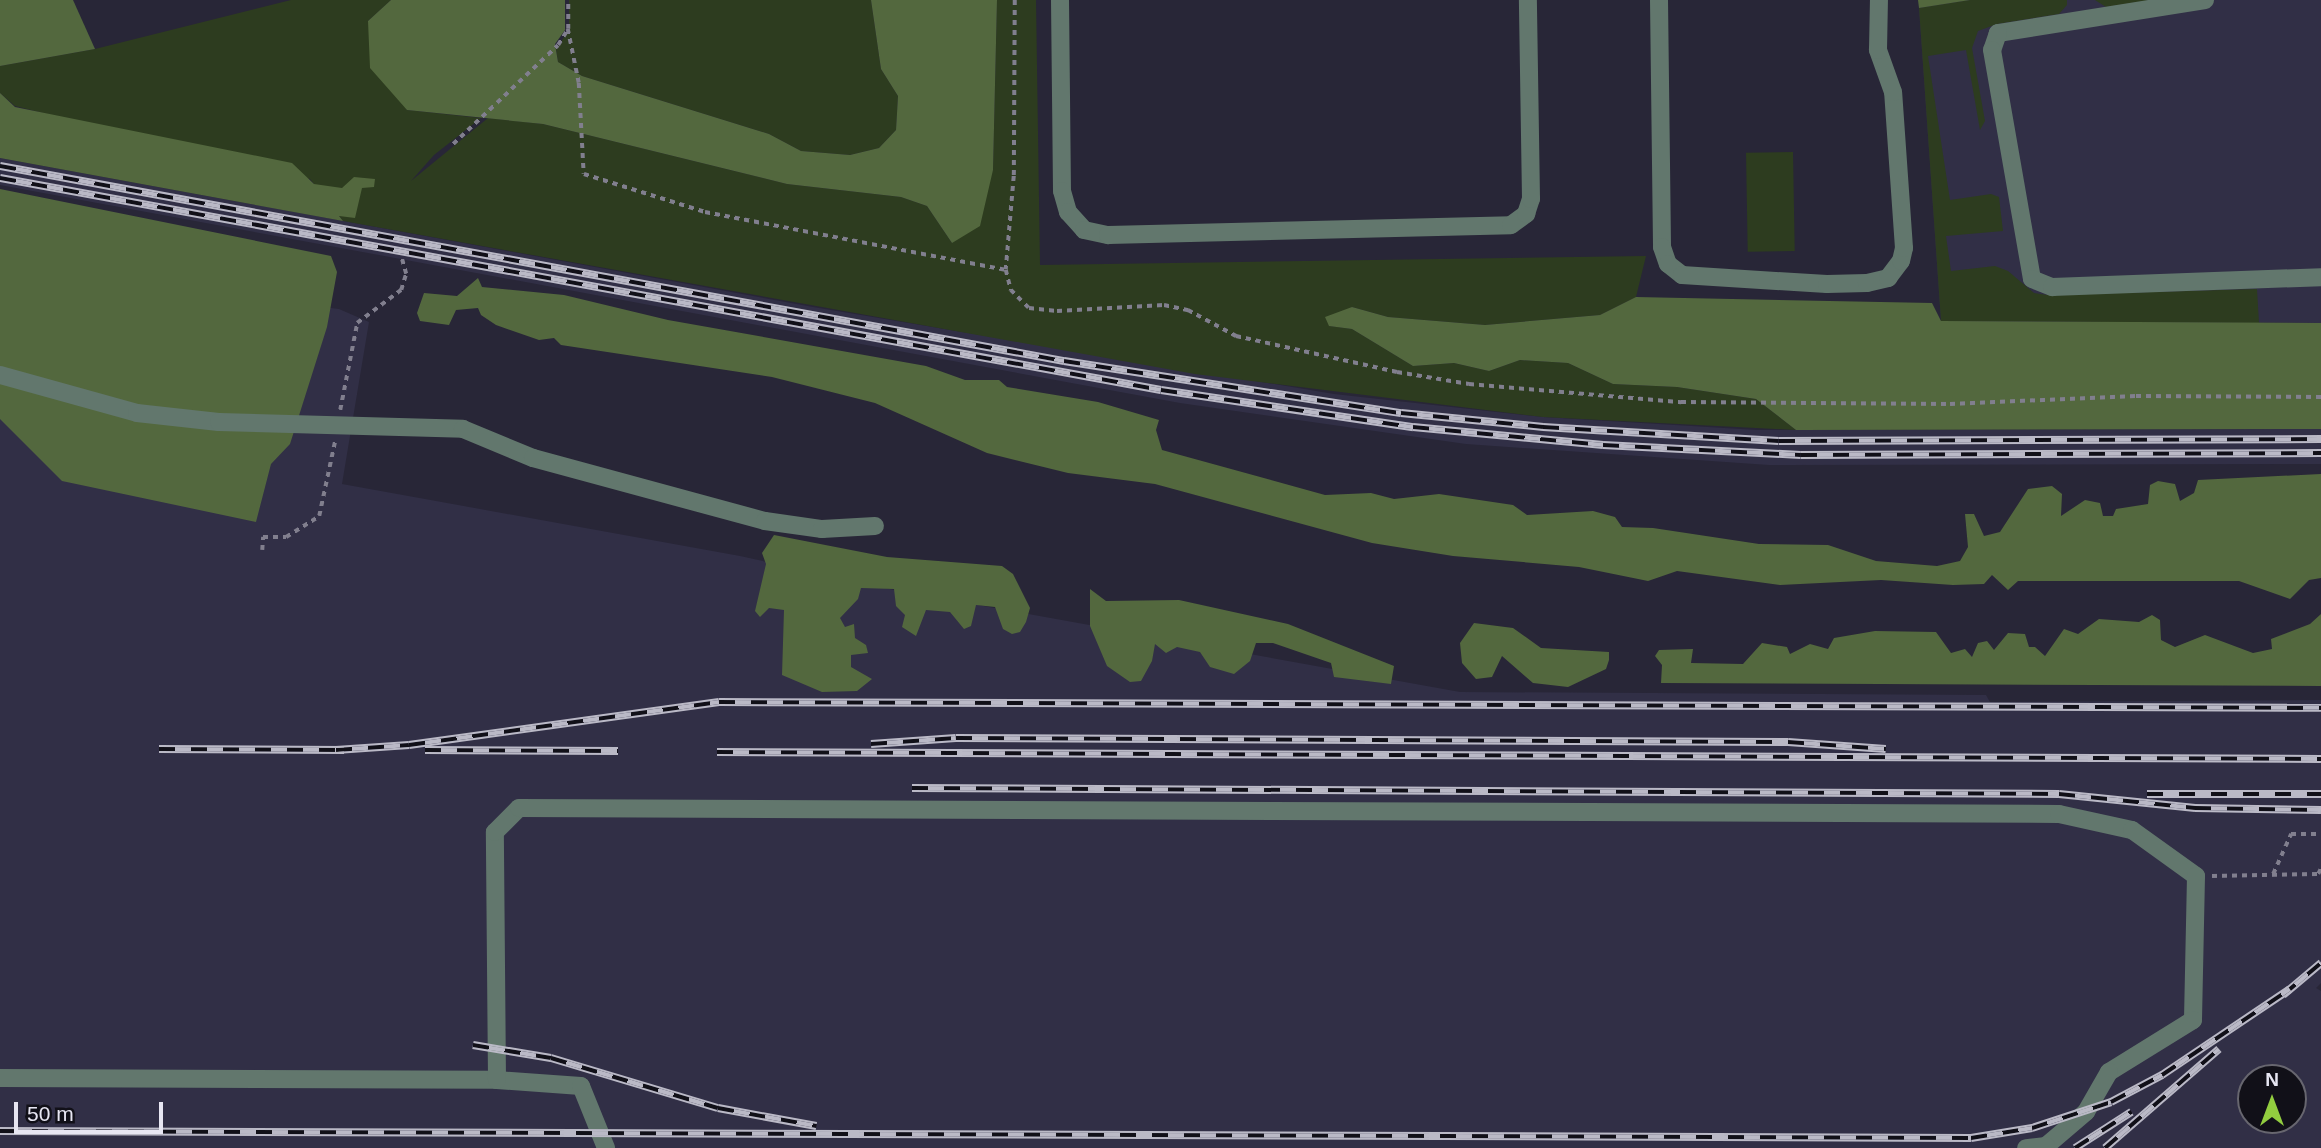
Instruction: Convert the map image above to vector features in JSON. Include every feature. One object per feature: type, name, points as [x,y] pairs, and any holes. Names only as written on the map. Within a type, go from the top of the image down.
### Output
[{"type":"lane","points":[[1060,0],[1062,191],[1068,212],[1084,230],[1108,235],[1511,225],[1526,214],[1531,199],[1528,0]]},
{"type":"lane","points":[[1659,0],[1664,257],[1682,275],[1827,284],[1867,283],[1888,278],[1901,261],[1904,248],[1893,92],[1878,50],[1879,0]]},
{"type":"lane","points":[[2205,0],[1998,33],[1992,50],[2032,279],[2052,287],[2321,277]]},
{"type":"lane","points":[[0,375],[137,413],[219,422],[463,429],[533,458],[765,522],[821,529],[875,526]]},
{"type":"lane","points":[[497,1080],[495,832],[519,807],[2059,814],[2132,830],[2196,876],[2193,1020],[2109,1072],[2086,1112],[2046,1146],[2026,1148]]},
{"type":"lane","points":[[0,1078],[497,1080],[581,1086],[606,1148]]},
{"type":"path","points":[[568,0],[568,29],[579,83],[584,174],[705,212],[1006,270]]},
{"type":"path","points":[[1015,0],[1014,176],[1006,270],[1011,290],[1029,308],[1058,311],[1164,305],[1188,310],[1236,336],[1469,384],[1726,404],[2321,397]]},
{"type":"path","points":[[453,144],[558,45],[568,29]]},
{"type":"path","points":[[262,550],[262,537],[286,537],[319,516],[358,323],[384,307],[403,287],[406,274],[401,256]]},
{"type":"path","points":[[2273,874],[2291,834],[2321,834]]},
{"type":"path","points":[[2196,876],[2318,874],[2321,868]]},
{"type":"shaded area","points":[[1970,0],[2321,0],[2321,323],[1941,321],[1919,8]]},
{"type":"shaded area","points":[[0,158],[813,307],[1334,394],[1543,417],[1757,430],[2321,429],[2321,464],[1769,465],[1466,444],[1180,403],[0,185]]},
{"type":"shaded area","points":[[0,266],[339,309],[369,322],[342,484],[740,556],[884,588],[1460,692],[1986,695],[1990,702],[2321,700],[2321,983],[2316,988],[2321,991],[2321,1148],[0,1148]]},
{"type":"green space","points":[[0,0],[73,0],[95,49],[0,66]]},
{"type":"green space","points":[[291,0],[391,0],[368,21],[407,110],[481,118],[434,155],[411,181],[488,118],[543,124],[787,184],[901,197],[927,206],[952,243],[993,170],[997,0],[1036,0],[1040,265],[1646,256],[1636,297],[1600,315],[1485,325],[1388,317],[1352,307],[1330,326],[1352,329],[1413,366],[1454,363],[1489,371],[1520,360],[1568,363],[1613,384],[1677,387],[1756,399],[1796,430],[1543,417],[1195,374],[343,221],[310,179],[15,106],[0,93],[0,66],[95,49]]},
{"type":"green space","points":[[391,0],[565,0],[565,30],[555,44],[558,62],[582,76],[769,134],[801,151],[850,155],[879,148],[896,130],[898,96],[881,69],[871,0],[997,0],[993,170],[980,226],[952,243],[927,206],[901,197],[787,184],[543,124],[407,110],[370,68],[368,21]]},
{"type":"green space","points":[[569,0],[871,0],[881,69],[898,96],[896,130],[879,148],[850,155],[801,151],[769,134],[582,76],[558,62],[556,49],[569,30]]},
{"type":"green space","points":[[1918,0],[1970,0],[1919,8]]},
{"type":"green space","points":[[1970,0],[2067,0],[2067,5],[2059,14],[1997,24],[1978,31],[1972,48],[1985,121],[1980,130],[1966,50],[1928,56],[1950,200],[1991,194],[1999,197],[2003,231],[1946,236],[1951,271],[1995,266],[2008,271],[2034,293],[2047,295],[2257,289],[2259,323],[1941,321],[1919,8]]},
{"type":"green space","points":[[2095,0],[2152,0],[2106,7]]},
{"type":"green space","points":[[0,93],[15,107],[292,163],[314,184],[342,188],[354,177],[375,179],[374,187],[362,188],[355,218],[339,216],[343,221],[0,158]]},
{"type":"green space","points":[[1793,152],[1795,251],[1748,252],[1746,153]]},
{"type":"green space","points":[[0,189],[331,256],[337,272],[327,327],[290,444],[271,464],[256,522],[62,481],[0,419]]},
{"type":"green space","points":[[478,278],[482,287],[564,295],[668,320],[926,366],[965,380],[999,380],[1007,387],[1098,402],[1159,420],[1156,430],[1162,450],[1325,495],[1371,493],[1394,499],[1439,494],[1513,505],[1527,515],[1593,511],[1615,517],[1622,527],[1653,528],[1759,544],[1828,545],[1876,561],[1937,566],[1960,561],[1968,547],[1965,514],[1974,514],[1984,536],[2000,532],[2028,489],[2052,486],[2062,494],[2061,516],[2085,500],[2100,503],[2103,516],[2113,516],[2116,509],[2148,504],[2150,485],[2158,481],[2175,484],[2180,501],[2194,493],[2198,480],[2321,474],[2321,578],[2309,580],[2290,599],[2239,581],[2018,581],[2008,590],[1992,575],[1984,584],[1953,585],[1881,580],[1780,585],[1677,571],[1648,581],[1579,567],[1453,556],[1372,543],[1155,484],[1068,473],[987,453],[875,403],[772,377],[561,345],[554,338],[539,340],[496,325],[481,315],[478,308],[456,310],[449,325],[420,321],[417,313],[424,293],[457,296]]},
{"type":"green space","points":[[1636,297],[1932,303],[1941,321],[2321,323],[2321,429],[1796,430],[1756,399],[1677,387],[1613,384],[1568,363],[1520,360],[1489,371],[1454,363],[1413,366],[1352,329],[1329,326],[1325,317],[1352,307],[1388,317],[1485,325],[1600,315]]},
{"type":"green space","points":[[774,535],[887,557],[1002,566],[1013,574],[1030,608],[1026,622],[1020,632],[1012,634],[1003,629],[995,607],[976,605],[971,626],[964,629],[950,612],[926,610],[916,636],[902,627],[905,615],[896,606],[894,589],[861,588],[858,599],[840,618],[845,627],[854,624],[855,638],[866,645],[868,653],[851,655],[851,667],[872,679],[857,691],[822,692],[782,675],[784,610],[769,608],[760,617],[755,611],[766,564],[762,553]]},
{"type":"green space","points":[[1090,589],[1106,601],[1179,600],[1288,624],[1394,666],[1391,684],[1334,677],[1331,663],[1273,643],[1256,643],[1250,661],[1234,674],[1210,667],[1200,652],[1177,647],[1166,653],[1155,644],[1152,661],[1141,681],[1130,682],[1107,666],[1090,626]]},
{"type":"green space","points":[[2321,614],[2321,686],[1661,683],[1662,665],[1655,656],[1659,650],[1693,649],[1691,663],[1743,664],[1762,643],[1787,647],[1790,654],[1810,644],[1828,649],[1834,638],[1875,631],[1936,632],[1951,653],[1965,649],[1972,657],[1978,643],[1987,641],[1994,650],[2008,633],[2025,634],[2029,647],[2035,647],[2045,656],[2064,629],[2078,634],[2099,619],[2139,622],[2152,615],[2160,620],[2161,640],[2175,647],[2205,635],[2253,653],[2272,649],[2271,639],[2310,624]]},
{"type":"green space","points":[[1474,623],[1513,628],[1541,648],[1609,652],[1609,660],[1606,669],[1568,687],[1533,683],[1502,656],[1492,677],[1476,679],[1462,663],[1460,643]]},
{"type":"railway","points":[[0,166],[1064,361],[1401,413],[1543,427],[1779,441],[2321,439]]},
{"type":"railway","points":[[0,178],[1161,390],[1413,427],[1603,445],[1801,455],[2321,453]]},
{"type":"railway","points":[[336,750],[409,745],[719,702],[2321,708]]},
{"type":"railway","points":[[871,744],[956,738],[1788,742],[1886,749]]},
{"type":"railway","points":[[159,749],[344,750]]},
{"type":"railway","points":[[425,750],[618,751]]},
{"type":"railway","points":[[717,752],[2321,759]]},
{"type":"railway","points":[[912,788],[2059,794],[2195,808],[2321,810]]},
{"type":"railway","points":[[2147,794],[2321,794]]},
{"type":"railway","points":[[2283,995],[2321,963]]},
{"type":"railway","points":[[0,1131],[1971,1138],[2032,1128],[2111,1102],[2162,1075],[2290,989]]},
{"type":"railway","points":[[473,1045],[551,1058],[718,1108],[816,1126]]},
{"type":"railway","points":[[2105,1148],[2219,1049]]},
{"type":"railway","points":[[2075,1148],[2131,1112]]}]
